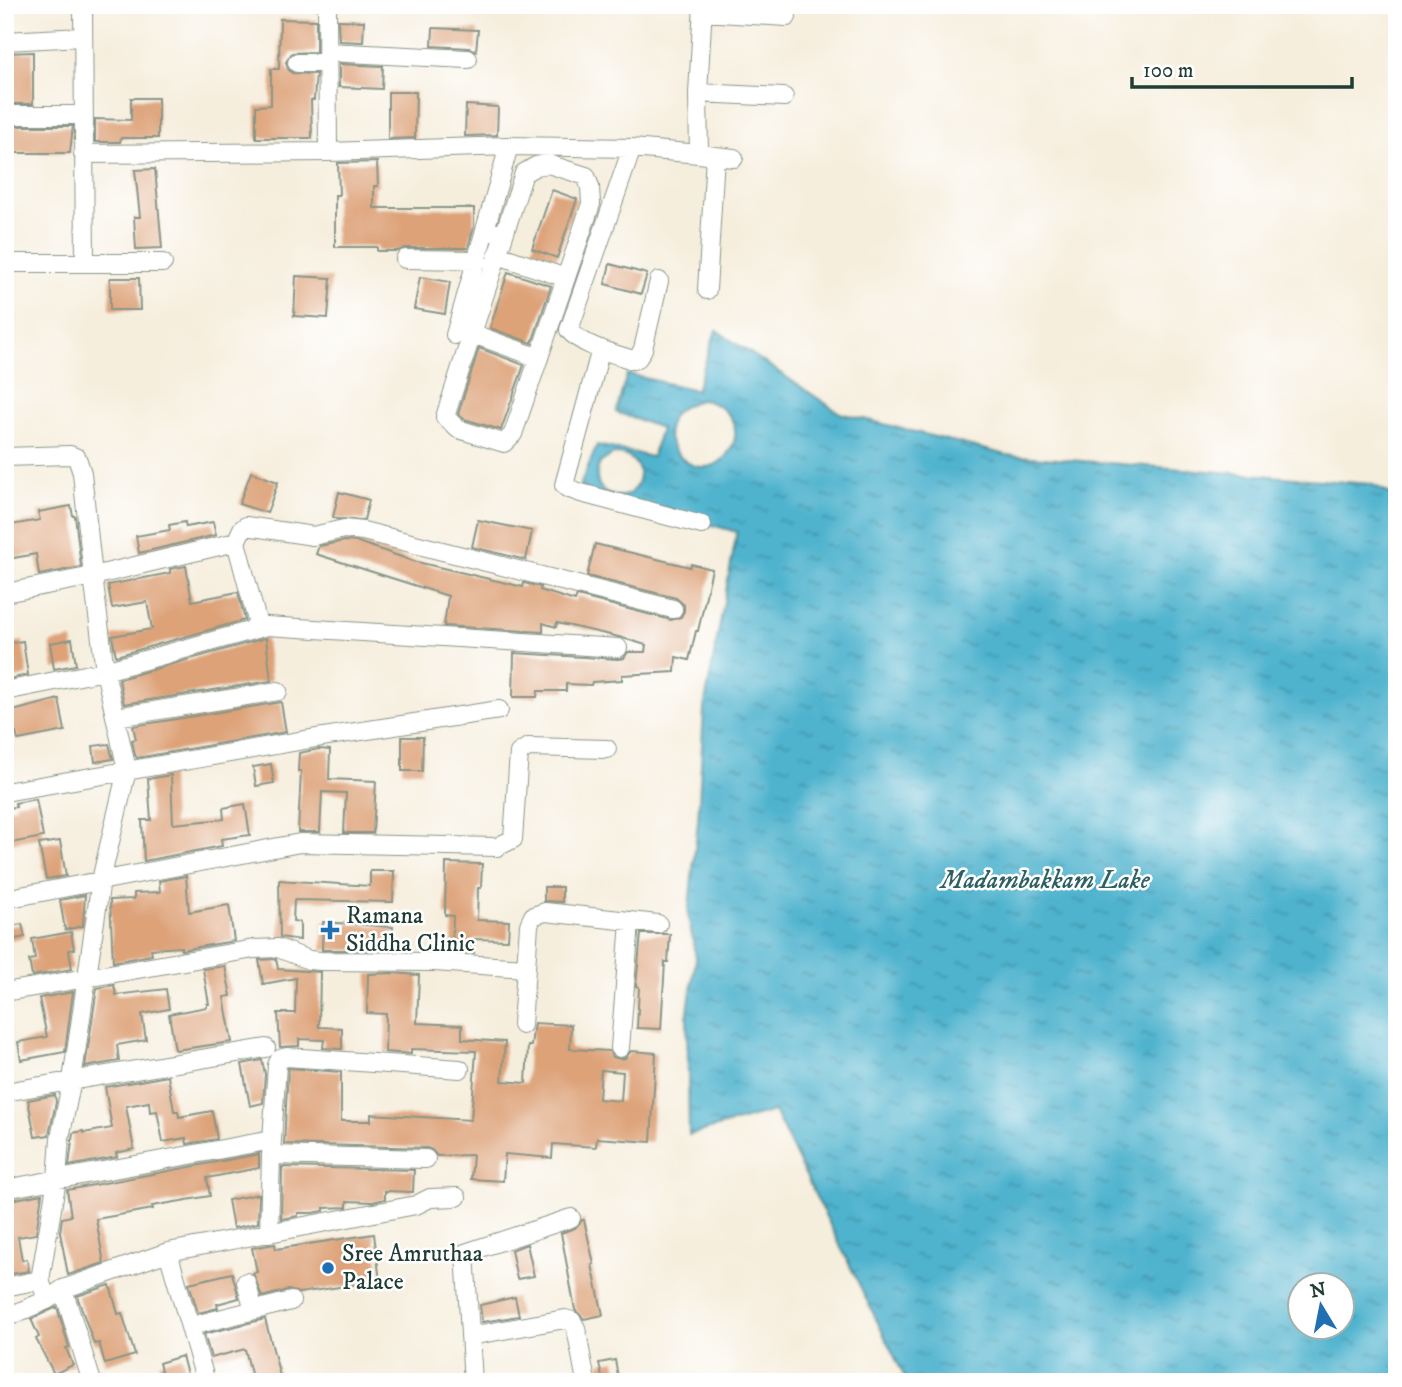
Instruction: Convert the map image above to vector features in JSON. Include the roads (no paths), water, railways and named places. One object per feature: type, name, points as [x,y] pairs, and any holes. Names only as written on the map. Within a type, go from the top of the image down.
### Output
[{"type":"street","points":[[83,5],[85,263]]},
{"type":"street","points":[[327,5],[328,152]]},
{"type":"street","points":[[707,290],[707,155],[698,93],[703,9],[787,18]]},
{"type":"street","points":[[5,41],[82,37]]},
{"type":"street","points":[[297,63],[327,58],[468,58]]},
{"type":"street","points":[[698,93],[784,97]]},
{"type":"street","points":[[5,115],[83,115]]},
{"type":"street","points":[[83,154],[328,152],[509,146],[632,148],[734,158]]},
{"type":"street","points":[[461,332],[498,255],[524,173],[536,166],[548,164],[586,176],[591,204],[513,434],[504,443],[458,429],[445,417],[461,332],[478,260],[509,146]]},
{"type":"street","points":[[632,148],[569,330],[573,336],[601,349],[638,359],[643,349],[659,281]]},
{"type":"street","points":[[486,229],[504,235]]},
{"type":"street","points":[[498,255],[566,278]]},
{"type":"street","points":[[405,259],[478,260]]},
{"type":"street","points":[[5,263],[163,263]]},
{"type":"street","points":[[461,332],[539,358]]},
{"type":"street","points":[[601,349],[564,485],[581,493],[702,525]]},
{"type":"street","points":[[5,457],[70,455],[77,458],[82,473],[105,671],[127,770],[101,880],[72,1080],[60,1138],[57,1179],[40,1280],[47,1300]]},
{"type":"street","points":[[5,593],[93,576],[236,542],[246,526],[313,536],[344,529],[363,531],[673,610]]},
{"type":"street","points":[[236,542],[259,628]]},
{"type":"street","points":[[5,691],[105,671],[267,626],[618,648]]},
{"type":"street","points":[[116,717],[278,691]]},
{"type":"street","points":[[5,792],[316,738],[499,710]]},
{"type":"street","points":[[5,899],[300,843],[497,847],[513,839],[519,753],[528,747],[607,749]]},
{"type":"street","points":[[522,1025],[529,925],[533,916],[538,913],[658,924]]},
{"type":"street","points":[[620,1048],[630,922]]},
{"type":"street","points":[[5,992],[254,949],[278,948],[309,960],[321,961],[434,962],[526,968]]},
{"type":"street","points":[[5,1092],[266,1048]]},
{"type":"street","points":[[268,1234],[271,1148],[277,1065],[280,1059],[287,1057],[460,1069]]},
{"type":"street","points":[[5,1189],[271,1148],[426,1159]]},
{"type":"street","points":[[5,1318],[47,1300],[62,1289],[168,1252],[416,1205],[430,1198],[457,1197]]},
{"type":"street","points":[[473,1382],[465,1253],[571,1218]]},
{"type":"street","points":[[168,1252],[206,1382]]},
{"type":"street","points":[[5,1287],[40,1280]]},
{"type":"street","points":[[246,1282],[254,1310]]},
{"type":"street","points":[[62,1289],[92,1382]]},
{"type":"street","points":[[191,1326],[291,1301]]},
{"type":"street","points":[[470,1336],[572,1321],[576,1328],[586,1382]]},
{"type":"water","name":"Madambakkam Lake","points":[[716,330],[840,413],[1007,455],[1371,484],[1397,497],[1397,1382],[907,1382],[774,1111],[689,1135],[687,1017],[696,958],[688,915],[698,820],[704,708],[737,532],[579,488],[597,445],[652,457],[661,428],[616,412],[627,374],[696,390]],"holes":[[[701,400],[710,402],[730,417],[734,424],[734,441],[730,450],[717,464],[702,467],[687,462],[676,451],[669,437],[670,422],[680,409]],[[613,454],[632,459],[639,470],[637,483],[632,491],[623,496],[614,496],[599,485],[597,476],[600,463]]]},
{"type":"place","name":"Ramana Siddha Clinic","points":[[330,930]]},
{"type":"place","name":"Sree Amruthaa Palace","points":[[328,1268]]}]
